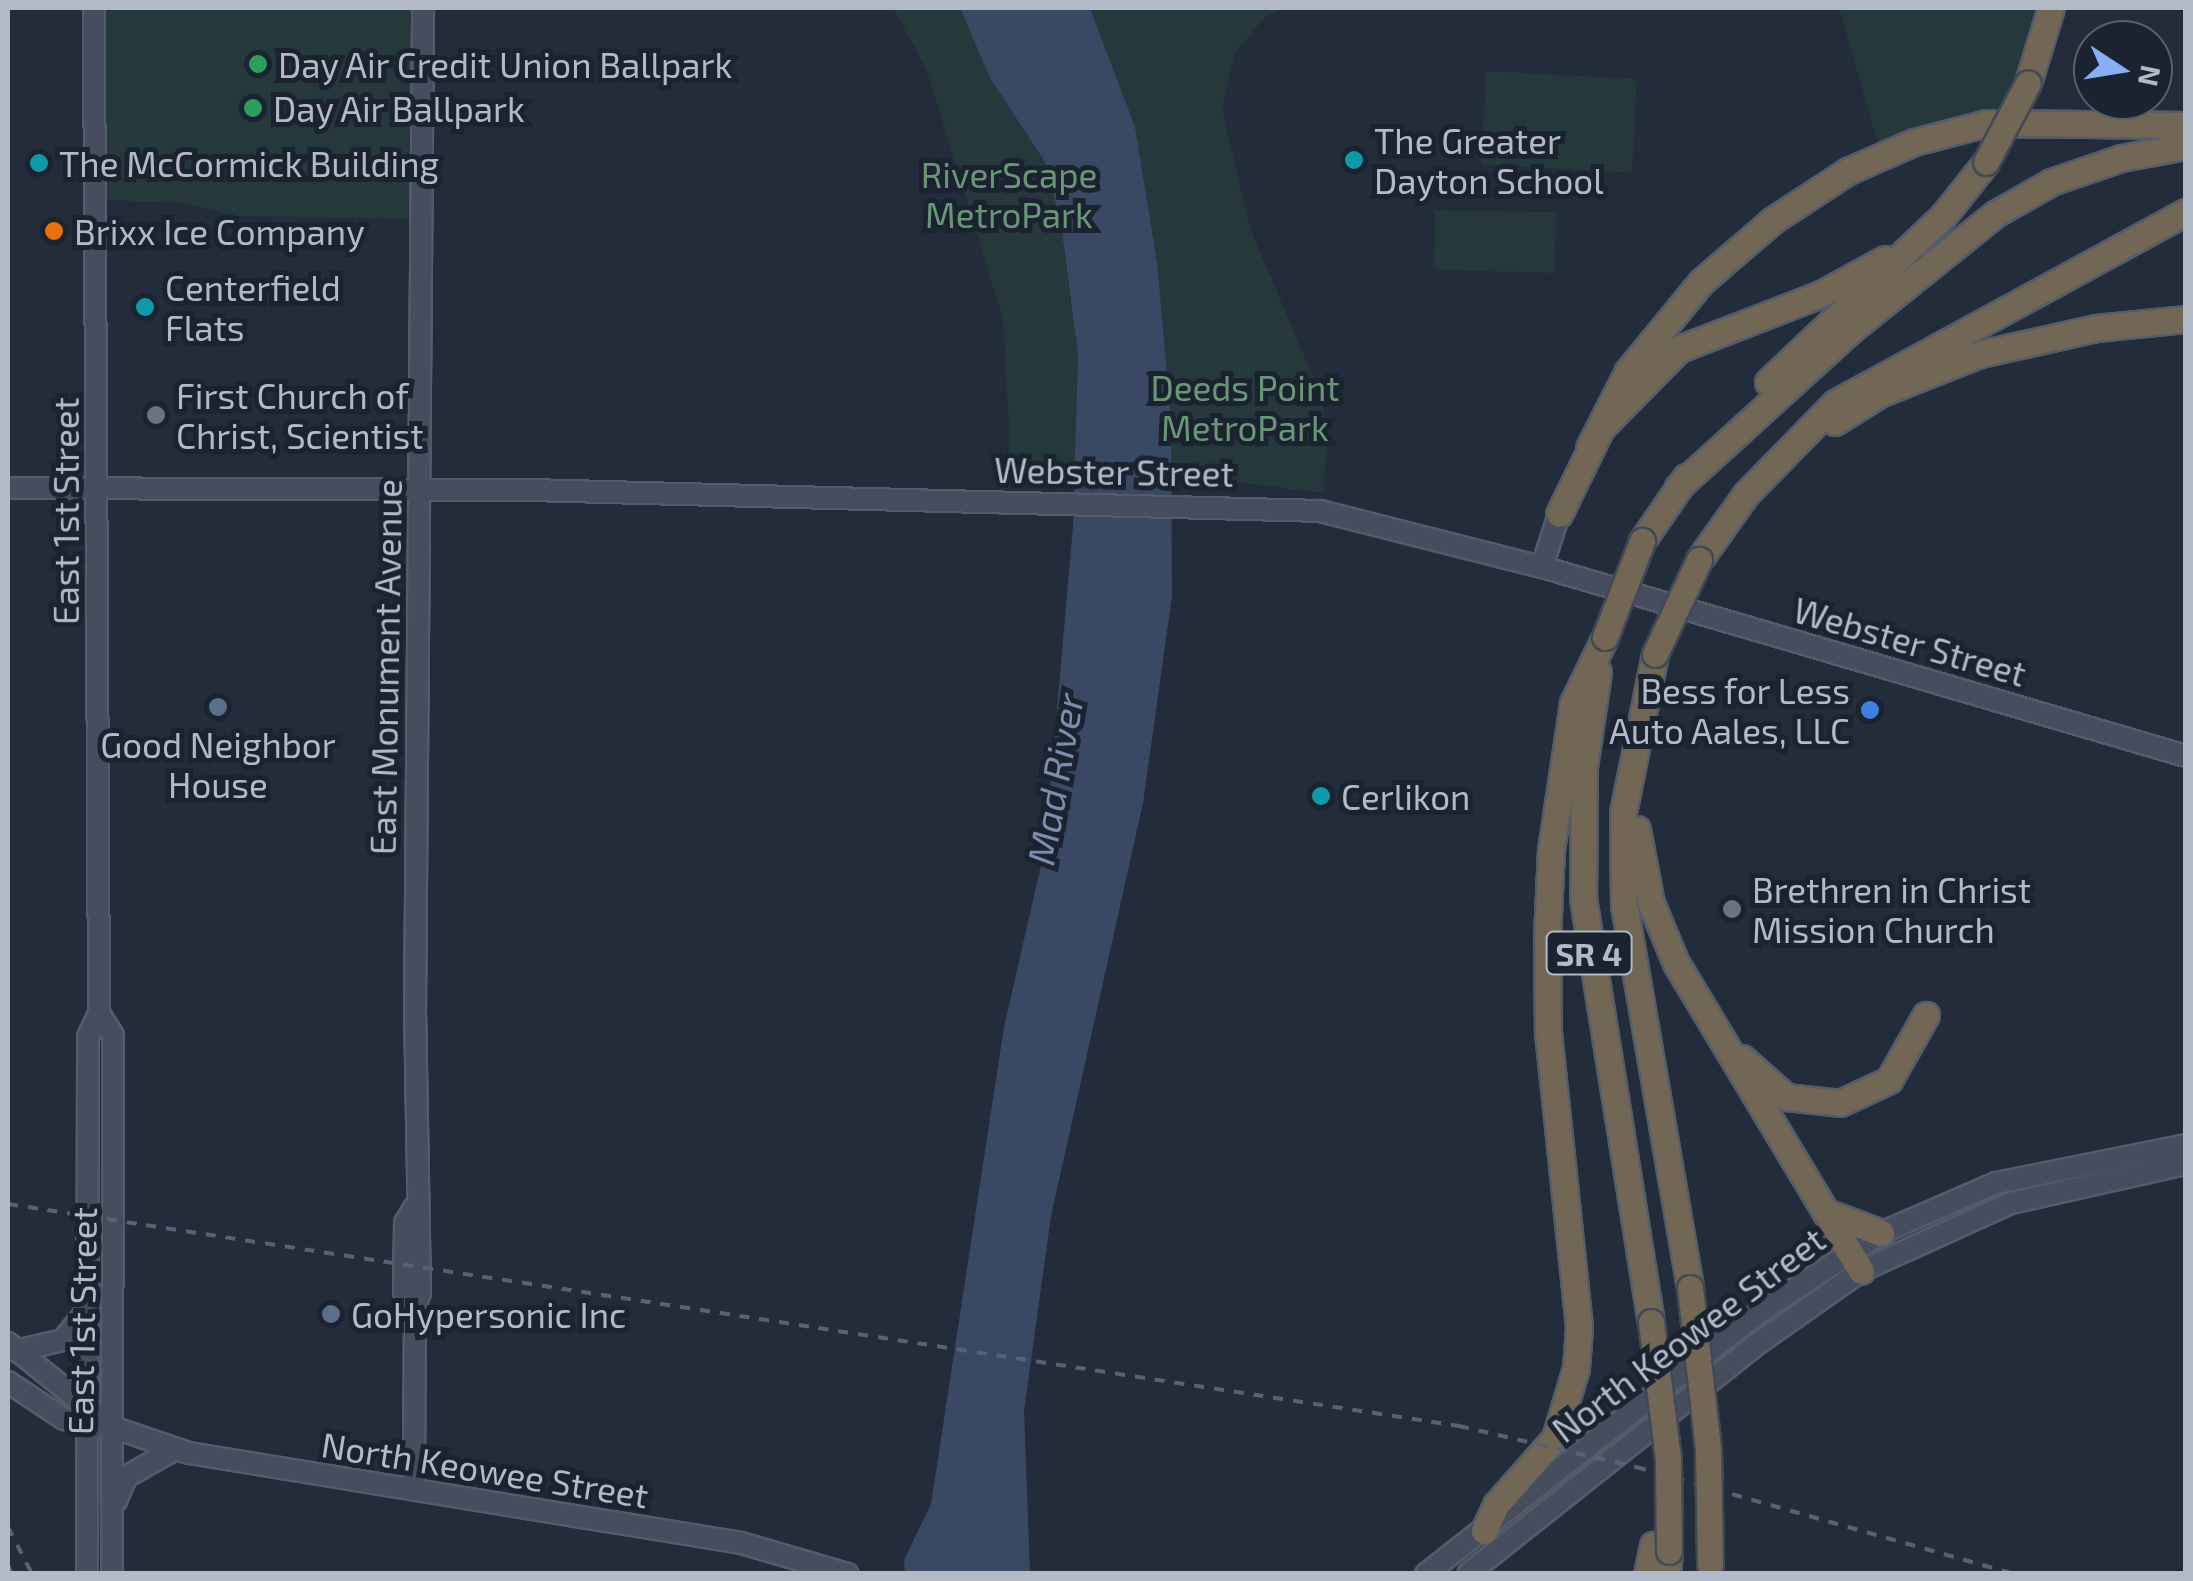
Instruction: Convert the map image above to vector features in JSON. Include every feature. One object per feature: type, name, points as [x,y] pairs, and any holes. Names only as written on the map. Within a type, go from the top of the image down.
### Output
[{"type":"highway","name":"SR 4","points":[[1663,1556],[1668,1458],[1651,1322],[1583,898],[1584,767],[1604,637],[1642,541],[1678,487],[1755,394],[1916,242],[1986,162],[2028,83],[2051,8]]},
{"type":"highway","points":[[1559,514],[1628,371],[1701,282],[1773,220],[1848,171],[1929,136],[1987,122],[2186,125]]},
{"type":"highway","points":[[1678,487],[1848,334],[1994,214],[2050,182],[2121,158],[2186,146]]},
{"type":"highway","name":"SR 4","points":[[1710,1569],[1708,1448],[1690,1288],[1624,906],[1628,785],[1655,654],[1699,560],[1777,461],[1822,414],[1868,380],[2175,219]]},
{"type":"highway","points":[[1588,448],[1636,386],[1679,349],[1820,294],[1916,242]]},
{"type":"highway","points":[[1777,461],[1881,394],[1937,368],[2096,328],[2186,319]]},
{"type":"highway","points":[[1484,1531],[1496,1505],[1555,1438],[1576,1368],[1579,1327],[1548,1030],[1547,937],[1567,737],[1574,703],[1604,637]]},
{"type":"highway","points":[[1628,785],[1652,903],[1710,1022],[1856,1262]]},
{"type":"highway","points":[[1710,1022],[1764,1082],[1814,1104],[1865,1096],[1889,1080],[1926,1014]]},
{"type":"highway","points":[[1826,1212],[1881,1234]]},
{"type":"highway","points":[[1647,1574],[1663,1556]]},
{"type":"main road","name":"East 1st Street","points":[[86,1574],[88,1037],[98,1013],[100,488],[94,8]]},
{"type":"main road","name":"East Monument Avenue","points":[[414,1490],[415,1306],[421,1224],[414,1208],[423,8]]},
{"type":"main road","name":"Webster Street","points":[[8,488],[420,489],[1240,506],[1349,516],[1542,567],[2186,756]]},
{"type":"main road","points":[[1542,567],[1559,514]]},
{"type":"main road","name":"East 1st Street","points":[[98,1013],[113,1035],[112,1574]]},
{"type":"main road","name":"North Keowee Street","points":[[1468,1574],[1856,1262],[1881,1234],[1996,1182],[2186,1145]]},
{"type":"main road","name":"North Keowee Street","points":[[1426,1574],[1758,1312],[1856,1262],[2010,1203],[2186,1164]]},
{"type":"main road","points":[[12,1347],[63,1340],[86,1310]]},
{"type":"main road","name":"North Keowee Street","points":[[12,1347],[112,1426],[174,1449],[741,1543],[848,1574]]},
{"type":"main road","points":[[8,1382],[86,1430]]},
{"type":"main road","name":"North Keowee Street","points":[[86,1430],[112,1426]]},
{"type":"main road","points":[[112,1512],[126,1477],[174,1449]]},
{"type":"green space","name":"Day Air Ballpark","points":[[94,8],[422,8],[423,219],[236,216],[177,202],[93,200]]},
{"type":"green space","name":"RiverScape MetroPark","points":[[893,8],[960,8],[990,78],[1045,162],[1061,225],[1078,354],[1075,480],[1011,467],[1003,319],[926,68]]},
{"type":"green space","name":"Deeds Point MetroPark","points":[[1090,8],[1285,8],[1265,17],[1235,53],[1222,109],[1250,228],[1321,396],[1328,436],[1323,493],[1171,474],[1157,262],[1135,128]]},
{"type":"green space","points":[[1839,8],[2047,8],[2008,126],[1991,108],[1881,154]]},
{"type":"green space","points":[[1486,71],[1637,79],[1632,173],[1481,165]]},
{"type":"green space","points":[[1435,210],[1556,212],[1555,273],[1439,270],[1434,267]]},
{"type":"water","name":"Mad River","points":[[960,8],[1090,8],[1135,127],[1157,262],[1171,420],[1172,596],[1143,803],[1051,1216],[1024,1411],[1030,1573],[905,1573],[904,1560],[931,1504],[1004,1027],[1045,848],[1073,526],[1078,354],[1061,224],[1045,162],[990,78]]},
{"type":"railway","points":[[8,1204],[1459,1426],[1636,1467],[2015,1574]]},
{"type":"railway","points":[[8,1527],[32,1574]]},
{"type":"railway","points":[[8,1565],[12,1574]]},
{"type":"place","name":"Day Air Credit Union Ballpark","points":[[258,64]]},
{"type":"place","name":"Day Air Ballpark","points":[[253,108]]},
{"type":"place","name":"The Greater Dayton School","points":[[1354,160]]},
{"type":"place","name":"The McCormick Building","points":[[39,163]]},
{"type":"place","name":"Brixx Ice Company","points":[[54,231]]},
{"type":"place","name":"Centerfield Flats","points":[[145,307]]},
{"type":"place","name":"First Church of Christ, Scientist","points":[[156,415]]},
{"type":"place","name":"Good Neighbor House","points":[[218,707]]},
{"type":"place","name":"Bess for Less Auto Aales, LLC","points":[[1870,710]]},
{"type":"place","name":"Cerlikon","points":[[1321,796]]},
{"type":"place","name":"Brethren in Christ Mission Church","points":[[1732,909]]},
{"type":"place","name":"GoHypersonic Inc","points":[[331,1314]]}]
